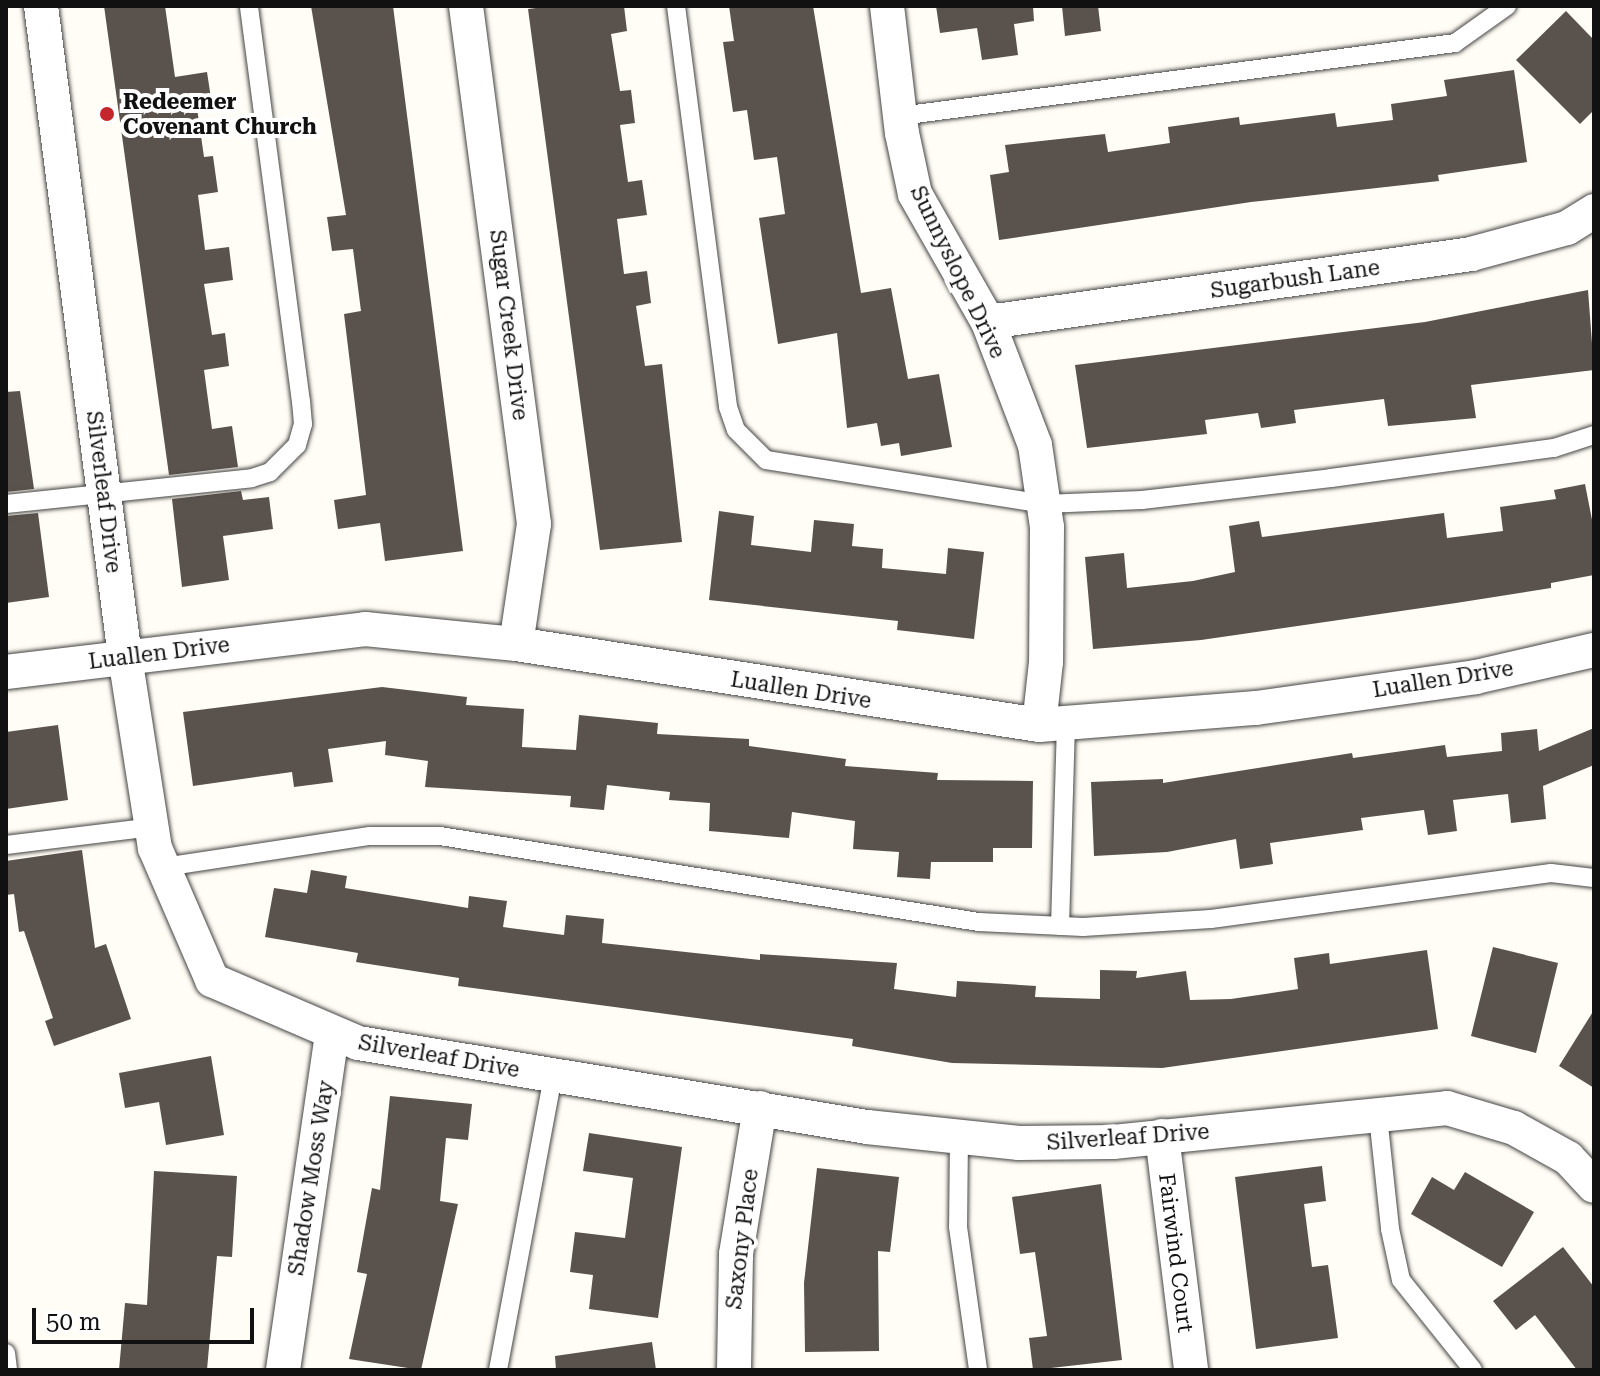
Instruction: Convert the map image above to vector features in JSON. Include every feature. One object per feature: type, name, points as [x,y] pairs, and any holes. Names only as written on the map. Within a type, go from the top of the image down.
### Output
[{"type":"street","name":"Silverleaf Drive","points":[[41,6],[125,657],[152,827],[164,867],[212,980],[358,1043],[553,1077],[959,1137],[1034,1143],[1162,1136],[1447,1108],[1482,1116],[1568,1158],[1594,1186]]},
{"type":"street","name":"Sugar Creek Drive","points":[[466,6],[534,524],[516,644]]},
{"type":"street","name":"Sunnyslope Drive","points":[[887,6],[900,116],[915,194],[988,322],[1035,445],[1044,504],[1046,662],[1052,725]]},
{"type":"street","name":"Sugarbush Lane","points":[[988,322],[1471,254],[1567,228],[1594,211]]},
{"type":"street","name":"Luallen Drive","points":[[6,672],[365,629],[516,644],[1052,725],[1335,697],[1476,677],[1594,650]]},
{"type":"street","name":"Shadow Moss Way","points":[[283,1370],[332,1034]]},
{"type":"street","name":"Saxony Place","points":[[734,1370],[736,1254],[760,1108]]},
{"type":"street","name":"Fairwind Court","points":[[1162,1136],[1191,1370]]},
{"type":"lane","points":[[6,504],[104,497],[227,482],[270,472],[297,445],[303,424],[249,6]]},
{"type":"lane","points":[[676,6],[728,407],[747,445],[766,460],[790,467],[1044,504],[1142,500],[1331,478],[1554,448],[1594,435]]},
{"type":"lane","points":[[900,116],[1455,43],[1507,6]]},
{"type":"lane","points":[[1052,725],[1060,926]]},
{"type":"lane","points":[[6,845],[152,827]]},
{"type":"lane","points":[[164,867],[370,836],[440,836],[794,895],[979,922],[1060,926],[1211,919],[1551,873],[1594,878]]},
{"type":"lane","points":[[498,1370],[553,1077]]},
{"type":"lane","points":[[1378,1116],[1390,1229],[1401,1280],[1473,1370]]},
{"type":"lane","points":[[959,1137],[958,1227],[978,1370]]},
{"type":"lane","points":[[6,1353],[8,1370]]},
{"type":"building","points":[[104,6],[165,6],[175,77],[207,72],[212,105],[197,108],[204,157],[213,156],[218,192],[198,195],[205,250],[229,247],[233,280],[204,284],[212,335],[225,333],[229,366],[204,370],[212,429],[232,426],[238,467],[169,475]]},
{"type":"building","points":[[311,6],[393,6],[463,551],[385,561],[380,523],[338,529],[334,500],[366,495],[344,314],[361,311],[353,249],[332,251],[327,217],[346,215]]},
{"type":"building","points":[[624,6],[627,31],[611,34],[620,91],[631,90],[635,123],[620,125],[628,182],[642,180],[647,215],[617,219],[624,274],[647,271],[651,303],[636,306],[645,366],[662,364],[682,542],[600,550],[528,9]]},
{"type":"building","points":[[729,6],[813,6],[861,293],[891,288],[908,379],[939,374],[952,447],[901,456],[899,443],[881,446],[877,423],[847,428],[837,333],[778,344],[759,218],[785,214],[777,157],[754,160],[747,110],[733,112],[723,42],[734,41]]},
{"type":"building","points":[[936,6],[1033,6],[1034,21],[1014,24],[1018,55],[982,60],[977,28],[940,33]]},
{"type":"building","points":[[1062,6],[1098,6],[1101,31],[1065,36]]},
{"type":"building","points":[[1566,11],[1594,40],[1594,110],[1580,124],[1516,60]]},
{"type":"building","points":[[1514,70],[1527,162],[1438,175],[1439,181],[1251,202],[999,240],[990,175],[1009,172],[1005,145],[1105,134],[1108,152],[1170,143],[1168,127],[1239,117],[1240,125],[1335,113],[1337,127],[1393,120],[1391,104],[1447,96],[1444,80]]},
{"type":"building","points":[[1588,290],[1594,370],[1471,385],[1476,418],[1388,426],[1384,399],[1294,410],[1296,423],[1261,428],[1258,413],[1205,420],[1207,434],[1087,448],[1075,365],[1425,322]]},
{"type":"building","points":[[20,391],[34,489],[6,492],[6,392]]},
{"type":"building","points":[[1585,484],[1594,530],[1594,575],[1551,583],[1551,588],[1456,603],[1201,640],[1093,649],[1085,557],[1124,553],[1127,588],[1193,581],[1235,572],[1229,526],[1259,521],[1262,537],[1444,513],[1447,538],[1503,531],[1500,507],[1556,499],[1554,490]]},
{"type":"building","points":[[241,491],[243,500],[269,497],[273,529],[223,536],[229,580],[182,587],[172,499]]},
{"type":"building","points":[[719,511],[754,516],[751,545],[811,552],[814,520],[854,524],[852,546],[883,549],[882,568],[946,574],[948,548],[984,552],[974,639],[897,630],[898,621],[709,600]]},
{"type":"building","points":[[38,513],[49,597],[6,603],[6,516]]},
{"type":"building","points":[[382,687],[467,697],[466,705],[524,709],[522,747],[576,750],[579,715],[658,723],[657,734],[749,739],[749,746],[846,759],[845,766],[938,773],[937,780],[1033,781],[1032,848],[993,848],[993,862],[931,862],[930,879],[897,877],[899,852],[853,849],[855,821],[792,812],[789,838],[709,831],[710,803],[669,800],[670,792],[607,785],[604,810],[570,807],[571,796],[425,787],[428,761],[385,755],[386,741],[328,749],[333,782],[294,787],[292,772],[193,786],[183,712]]},
{"type":"building","points":[[58,725],[68,800],[6,809],[6,732]]},
{"type":"building","points":[[1594,728],[1594,765],[1543,786],[1546,819],[1511,823],[1508,794],[1453,800],[1457,831],[1428,835],[1424,810],[1361,818],[1363,830],[1270,843],[1273,864],[1240,869],[1236,839],[1167,852],[1094,856],[1091,782],[1163,779],[1163,783],[1352,753],[1353,758],[1445,745],[1447,757],[1502,751],[1501,733],[1537,729],[1539,751]]},
{"type":"building","points":[[82,850],[95,948],[106,944],[131,1019],[54,1046],[45,1021],[53,1018],[24,931],[19,932],[14,894],[6,895],[6,861]]},
{"type":"building","points":[[311,870],[347,876],[345,888],[468,908],[469,896],[507,901],[503,927],[564,935],[566,915],[604,919],[602,943],[760,960],[760,954],[897,963],[894,989],[956,997],[957,981],[1036,986],[1035,997],[1100,999],[1100,970],[1137,971],[1136,978],[1186,971],[1190,1000],[1231,999],[1298,989],[1294,958],[1329,953],[1330,964],[1427,950],[1438,1029],[1162,1068],[952,1063],[852,1046],[853,1039],[458,986],[459,978],[356,962],[358,953],[265,937],[274,888],[307,893]]},
{"type":"building","points":[[1493,947],[1558,963],[1536,1053],[1471,1036]]},
{"type":"building","points":[[1594,1010],[1594,1088],[1559,1066]]},
{"type":"building","points":[[211,1056],[224,1135],[166,1145],[159,1102],[125,1108],[119,1073]]},
{"type":"building","points":[[390,1096],[472,1104],[468,1140],[446,1138],[440,1201],[458,1204],[421,1370],[349,1359],[367,1274],[357,1272],[372,1188],[380,1190]]},
{"type":"building","points":[[589,1133],[682,1147],[658,1318],[589,1309],[593,1275],[570,1272],[575,1232],[625,1238],[633,1178],[583,1171]]},
{"type":"building","points":[[1322,1166],[1326,1201],[1304,1204],[1312,1267],[1328,1265],[1338,1338],[1256,1349],[1235,1177]]},
{"type":"building","points":[[817,1168],[899,1177],[890,1252],[878,1251],[879,1351],[805,1352],[804,1283]]},
{"type":"building","points":[[154,1171],[237,1176],[232,1257],[217,1256],[207,1370],[119,1370],[125,1303],[147,1305]]},
{"type":"building","points":[[1465,1172],[1534,1212],[1502,1267],[1411,1214],[1432,1177],[1454,1190]]},
{"type":"building","points":[[1101,1184],[1122,1360],[1033,1370],[1029,1338],[1047,1336],[1035,1252],[1020,1254],[1012,1197]]},
{"type":"building","points":[[1563,1247],[1594,1287],[1594,1370],[1577,1370],[1535,1315],[1516,1330],[1493,1301]]},
{"type":"building","points":[[652,1342],[656,1370],[556,1370],[555,1356]]},
{"type":"place","name":"Redeemer Covenant Church","points":[[107,114]]}]
